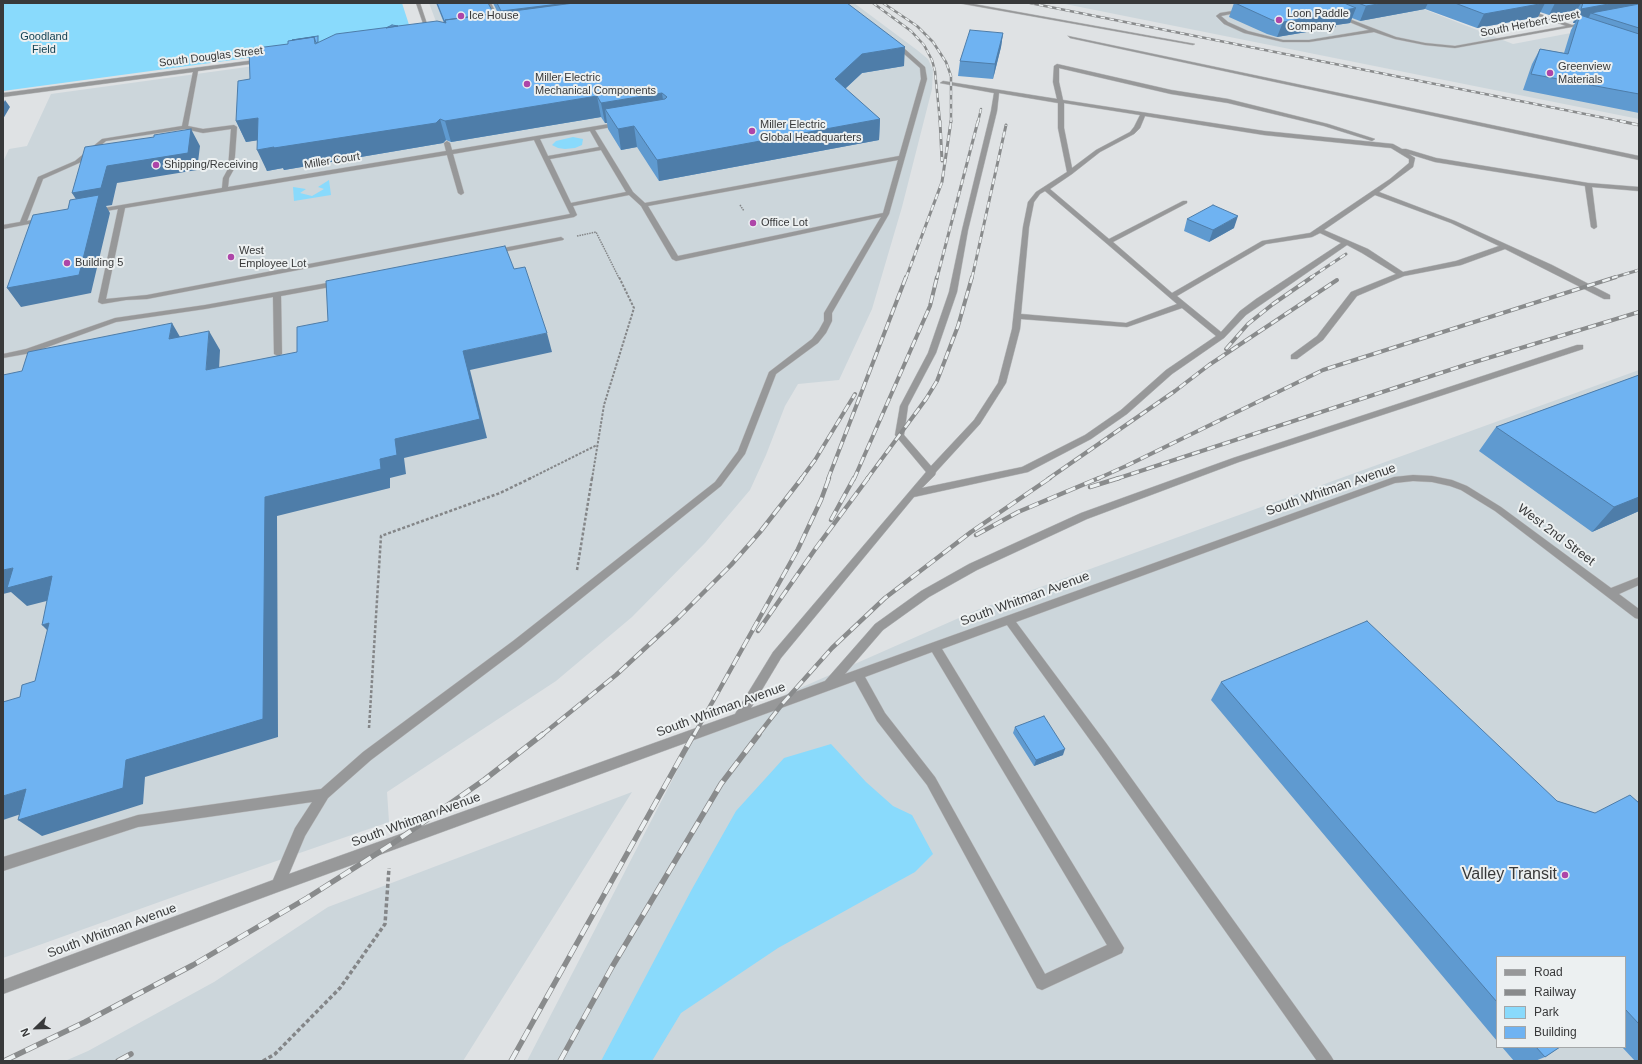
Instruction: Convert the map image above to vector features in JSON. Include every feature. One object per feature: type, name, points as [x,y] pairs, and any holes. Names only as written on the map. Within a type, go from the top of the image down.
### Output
[{"type":"street","points":[[418,3],[430,39]]},
{"type":"street","points":[[489,3],[502,29]]},
{"type":"street","points":[[960,3],[1193,44]]},
{"type":"street","points":[[1504,3],[1580,29]]},
{"type":"street","points":[[1250,9],[1220,14],[1218,16],[1226,23],[1246,32],[1283,41],[1309,41],[1375,30]]},
{"type":"street","name":"South Herbert Street","points":[[1331,12],[1395,38],[1425,44],[1455,47],[1590,23]]},
{"type":"street","points":[[495,30],[510,28]]},
{"type":"street","points":[[1070,37],[1639,158]]},
{"type":"street","points":[[422,40],[438,38]]},
{"type":"street","points":[[278,885],[300,832],[324,794],[367,756],[517,644],[718,484],[742,452],[773,372],[814,341],[823,331],[828,321],[828,313],[886,214],[924,79],[923,68],[916,60],[891,41]]},
{"type":"street","name":"South Douglas Street","points":[[3,95],[266,60]]},
{"type":"street","points":[[1070,172],[1061,128],[1060,101],[1056,82],[1057,66],[1172,92],[1228,101],[1326,125],[1436,160],[1588,185],[1639,189]]},
{"type":"street","points":[[185,127],[196,70]]},
{"type":"street","points":[[943,83],[1264,133],[1394,146],[1412,158],[1411,166],[1312,235],[1264,242],[1172,296]]},
{"type":"street","points":[[932,473],[899,435],[904,406],[932,353],[953,292],[969,215],[994,111],[997,91]]},
{"type":"street","points":[[738,719],[777,654],[911,494],[932,473],[977,422],[1002,383],[1016,329],[1026,227],[1031,202],[1038,193],[1045,188],[1098,152],[1132,133],[1138,128],[1143,114]]},
{"type":"street","name":"Miller Court","points":[[84,212],[449,151],[629,123]]},
{"type":"street","points":[[23,223],[40,178],[77,162],[104,140],[185,127],[203,131],[234,126],[231,169],[226,178],[225,188]]},
{"type":"street","points":[[592,129],[630,193],[644,205],[676,259],[886,214]]},
{"type":"street","points":[[122,206],[102,302],[126,298],[147,297],[574,214],[536,138]]},
{"type":"street","points":[[447,143],[461,193]]},
{"type":"street","points":[[546,158],[602,148]]},
{"type":"street","points":[[644,205],[902,157]]},
{"type":"street","points":[[1588,185],[1594,227]]},
{"type":"street","points":[[1045,188],[1182,305],[1221,336]]},
{"type":"street","points":[[1374,192],[1453,222],[1554,269],[1607,297]]},
{"type":"street","points":[[569,205],[630,193]]},
{"type":"street","points":[[1108,242],[1185,202]]},
{"type":"street","points":[[3,227],[46,219]]},
{"type":"street","points":[[1319,230],[1365,251],[1402,274]]},
{"type":"street","points":[[484,254],[561,239]]},
{"type":"street","points":[[911,494],[1025,470],[1088,437],[1124,412],[1169,372],[1221,336],[1243,313],[1253,305],[1346,243]]},
{"type":"street","points":[[1294,357],[1320,338],[1354,294],[1402,274],[1458,263],[1504,247]]},
{"type":"street","points":[[3,356],[28,351],[115,320],[277,294],[346,281]]},
{"type":"street","points":[[277,294],[278,354]]},
{"type":"street","points":[[1017,316],[1127,325],[1182,305]]},
{"type":"street","points":[[827,687],[879,628],[925,594],[973,567],[1084,516],[1236,460],[1580,347]]},
{"type":"street","name":"South Whitman Avenue","points":[[3,987],[278,885],[1394,480],[1413,478],[1432,479],[1452,483]]},
{"type":"street","name":"West 2nd Street","points":[[1452,483],[1464,488],[1498,508],[1639,615]]},
{"type":"street","points":[[1610,594],[1639,581]]},
{"type":"street","points":[[1009,620],[1326,1061]]},
{"type":"street","points":[[858,675],[881,717],[931,781],[1042,983],[1117,948],[935,647]]},
{"type":"street","points":[[3,864],[138,821],[324,794]]},
{"type":"path","points":[[561,239],[596,232],[634,308],[604,405],[572,601]]},
{"type":"path","points":[[367,756],[381,536],[500,493],[597,445]]},
{"type":"path","points":[[263,1061],[275,1054],[340,988],[385,924],[392,844]]},
{"type":"shaded area","points":[[429,3],[854,3],[928,59],[933,70],[932,89],[902,207],[872,309],[839,380],[798,384],[785,406],[766,455],[750,490],[705,543],[632,617],[556,681],[387,792],[389,822],[3,958],[3,162],[9,149],[27,146],[51,94],[443,40]]},
{"type":"shaded area","points":[[1060,3],[1408,3],[1513,44],[1571,33],[1639,54],[1639,119]]},
{"type":"shaded area","points":[[1639,370],[1639,1061],[527,1061],[696,734],[977,610]]},
{"type":"shaded area","points":[[632,792],[463,1061],[65,1061],[88,1051],[214,982],[328,907]]},
{"type":"green space","name":"Goodland Field","points":[[3,3],[402,3],[411,31],[395,38],[3,91]]},
{"type":"green space","points":[[573,137],[583,139],[582,145],[575,148],[565,149],[552,145],[556,141]]},
{"type":"green space","points":[[329,180],[331,195],[294,201],[293,187],[306,189],[300,193],[312,196],[324,189],[318,187]]},
{"type":"green space","points":[[831,744],[866,782],[893,806],[912,815],[933,854],[915,872],[778,948],[681,1013],[652,1061],[601,1061],[692,889],[736,811],[784,758]]},
{"type":"building","points":[[437,3],[488,3],[494,14],[445,20],[445,23]]},
{"type":"building","points":[[497,3],[567,3],[501,11]]},
{"type":"building","name":"Miller Electric Mechanical Components","points":[[574,3],[847,3],[905,47],[862,54],[835,79],[880,119],[657,160],[634,126],[618,129],[605,109],[665,99],[667,97],[662,93],[601,103],[597,96],[445,121],[440,119],[436,123],[257,150],[258,118],[236,121],[238,81],[250,79],[249,49],[288,44],[288,41],[314,37],[315,44],[336,34],[437,21],[446,23],[445,20]]},
{"type":"building","points":[[1235,3],[1344,3],[1356,8],[1339,11],[1342,12],[1283,22],[1272,20]]},
{"type":"building","points":[[1358,3],[1384,3],[1366,6]]},
{"type":"building","points":[[1455,3],[1545,3],[1484,14]]},
{"type":"building","points":[[1583,3],[1614,3],[1581,9]]},
{"type":"building","points":[[1639,4],[1639,28],[1591,13]]},
{"type":"building","points":[[1580,15],[1639,34],[1639,94],[1531,74],[1540,49],[1568,54]]},
{"type":"building","points":[[392,25],[398,26],[386,28]]},
{"type":"building","points":[[970,30],[1003,33],[995,64],[960,61]]},
{"type":"building","points":[[318,36],[318,42],[316,43],[314,37],[292,40]]},
{"type":"building","points":[[191,129],[188,153],[107,166],[101,188],[72,193],[85,147],[154,137],[154,135]]},
{"type":"building","points":[[99,195],[79,275],[7,288],[33,215],[68,209],[70,200]]},
{"type":"building","points":[[1213,205],[1238,216],[1213,230],[1187,219]]},
{"type":"building","points":[[505,246],[514,269],[525,267],[547,333],[463,351],[480,419],[395,439],[397,455],[380,459],[381,469],[265,497],[263,719],[126,760],[123,788],[18,820],[26,789],[3,796],[3,702],[20,697],[22,685],[35,681],[49,623],[42,625],[52,576],[7,588],[13,568],[3,570],[3,375],[22,371],[28,352],[172,323],[169,339],[209,331],[206,370],[297,352],[297,327],[328,321],[326,281]]},
{"type":"building","points":[[1639,375],[1639,497],[1614,507],[1496,427]]},
{"type":"building","points":[[1367,621],[1557,801],[1595,813],[1630,795],[1639,803],[1639,1024],[1626,1010],[1626,956],[1496,956],[1496,1001],[1221,682]]},
{"type":"building","points":[[1044,716],[1065,749],[1036,760],[1015,727]]},
{"type":"building","points":[[1537,1048],[1558,1048],[1545,1057]]},
{"type":"railway","points":[[873,3],[911,31],[924,45],[932,60],[935,71],[940,122]]},
{"type":"railway","points":[[883,3],[917,26],[933,42],[946,62],[951,76],[951,121]]},
{"type":"railway","points":[[1030,3],[1620,121]]},
{"type":"railway","points":[[978,122],[981,109]]},
{"type":"railway","points":[[940,121],[942,161]]},
{"type":"railway","points":[[906,278],[942,182],[951,121]]},
{"type":"railway","points":[[937,278],[978,121]]},
{"type":"railway","points":[[1620,121],[1625,122]]},
{"type":"railway","points":[[1620,121],[1639,125]]},
{"type":"railway","points":[[972,278],[1006,125]]},
{"type":"railway","points":[[1310,278],[1346,254]]},
{"type":"railway","points":[[1612,278],[1639,270]]},
{"type":"railway","points":[[828,479],[906,277]]},
{"type":"railway","points":[[854,479],[930,306],[937,277]]},
{"type":"railway","points":[[867,479],[926,399],[937,381],[958,326],[972,277]]},
{"type":"railway","points":[[1226,349],[1248,324],[1273,304],[1312,277]]},
{"type":"railway","points":[[1097,479],[1323,370],[1616,277]]},
{"type":"railway","points":[[1048,479],[1175,391],[1209,365],[1337,280]]},
{"type":"railway","points":[[1116,479],[1465,365],[1639,312]]},
{"type":"railway","points":[[801,479],[815,460],[855,394]]},
{"type":"railway","points":[[542,735],[616,675],[679,617],[731,565],[760,532],[802,478]]},
{"type":"railway","points":[[694,735],[798,549],[821,500],[829,478]]},
{"type":"railway","points":[[831,520],[854,478]]},
{"type":"railway","points":[[758,631],[816,548],[868,478]]},
{"type":"railway","points":[[758,735],[783,703],[832,648],[885,598],[971,532],[1050,478]]},
{"type":"railway","points":[[976,535],[1018,512],[1099,478]]},
{"type":"railway","points":[[1090,487],[1119,478]]},
{"type":"railway","points":[[4,1061],[85,1022],[193,965],[307,898],[392,844],[484,780],[543,734]]},
{"type":"railway","points":[[511,1061],[694,734]]},
{"type":"railway","points":[[560,1061],[612,967],[721,784],[759,734]]},
{"type":"railway","points":[[118,1061],[131,1054]]},
{"type":"place","name":"Ice House","points":[[461,16]]},
{"type":"place","name":"Loon Paddle Company","points":[[1279,20]]},
{"type":"place","name":"Greenview Materials","points":[[1550,73]]},
{"type":"place","name":"Miller Electric Mechanical Components","points":[[527,84]]},
{"type":"place","name":"Miller Electric Global Headquarters","points":[[752,131]]},
{"type":"place","name":"Shipping/Receiving","points":[[156,165]]},
{"type":"place","name":"Office Lot","points":[[753,223]]},
{"type":"place","name":"West Employee Lot","points":[[231,257]]},
{"type":"place","name":"Building 5","points":[[67,263]]},
{"type":"place","name":"Valley Transit","points":[[1565,875]]}]
